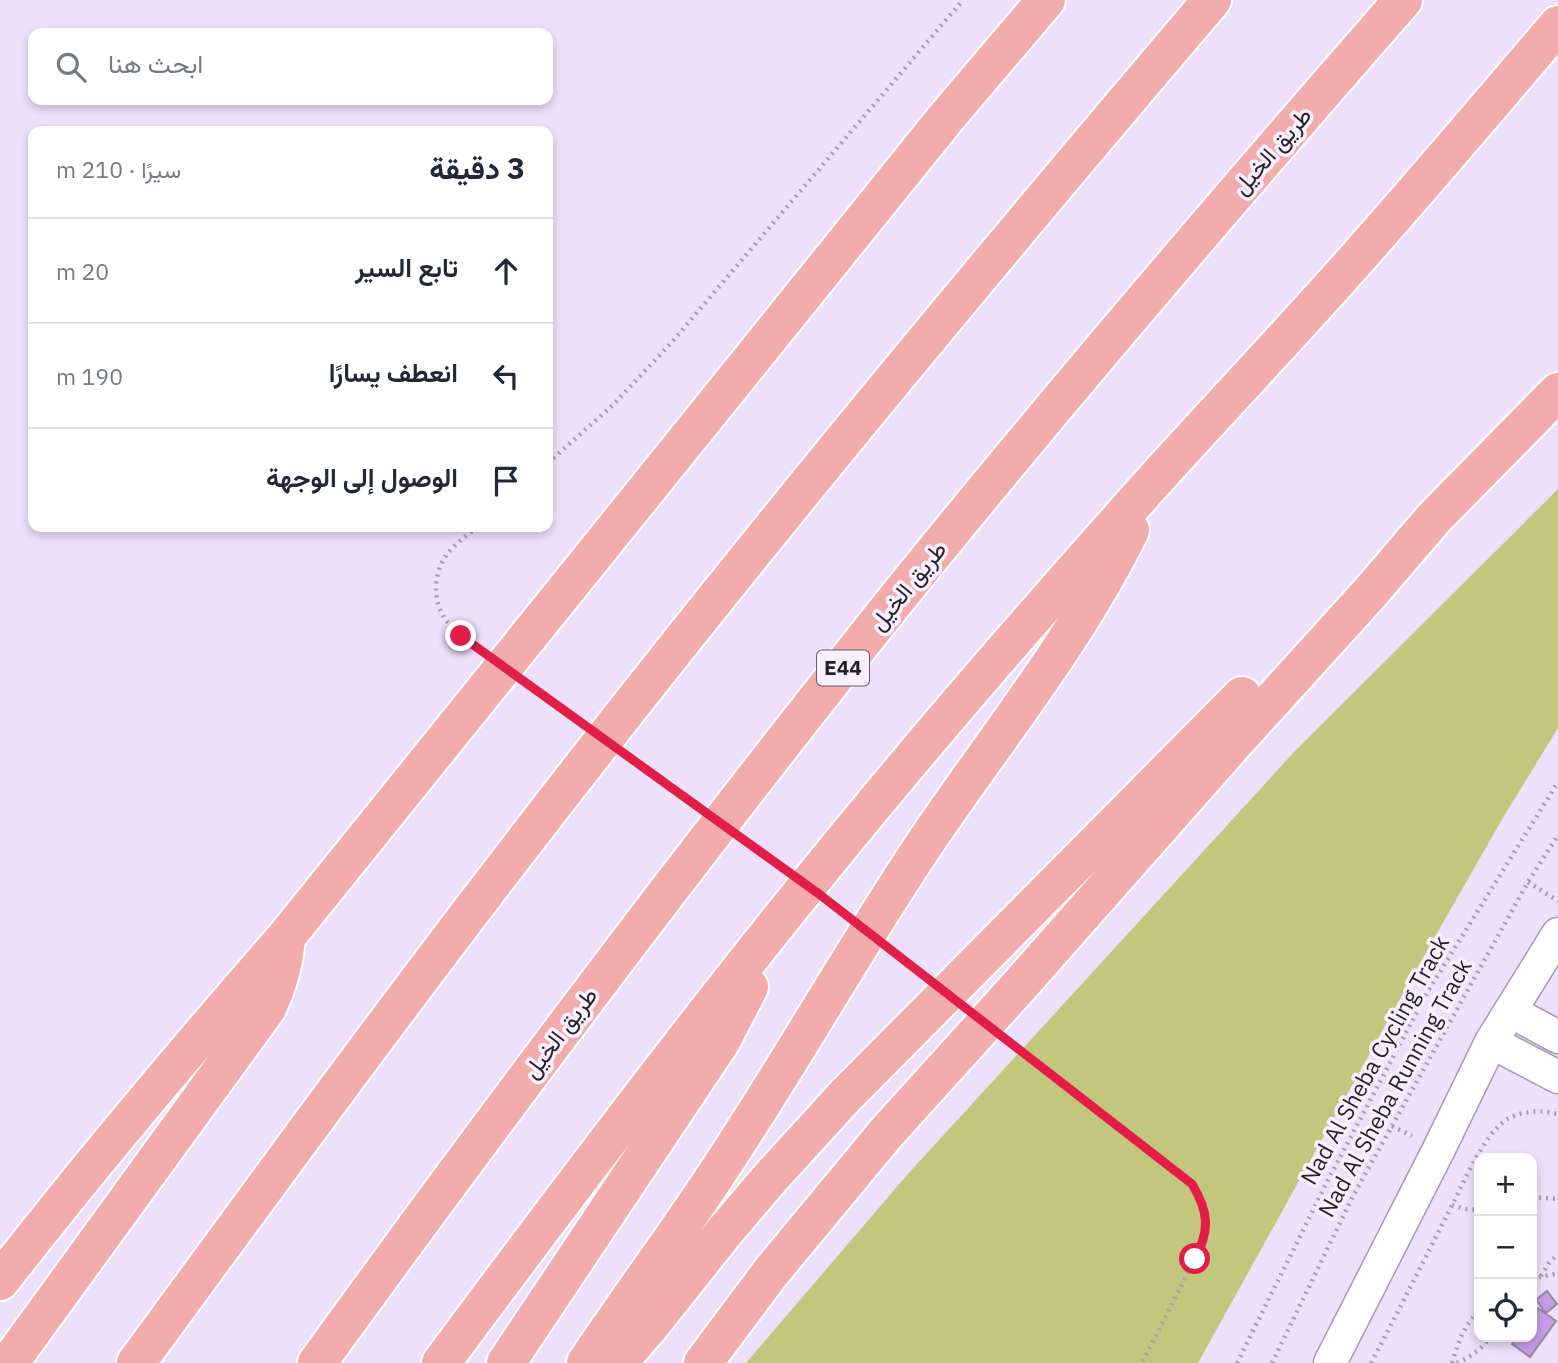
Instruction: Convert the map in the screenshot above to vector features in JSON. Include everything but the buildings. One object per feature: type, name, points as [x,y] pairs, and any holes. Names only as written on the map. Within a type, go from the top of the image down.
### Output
[{"type":"highway","points":[[0,1280],[72,1189],[286,937],[945,119],[1046,0]]},
{"type":"highway","points":[[136,1363],[347,1075],[503,869],[680,643],[1032,212],[1212,0]]},
{"type":"highway","name":"طريق الخيل","points":[[317,1363],[718,825],[895,601],[1068,390],[1403,0]]},
{"type":"highway","points":[[441,1363],[772,930],[956,706],[1153,481],[1352,264],[1558,25]]},
{"type":"highway","points":[[703,1363],[771,1272],[887,1132],[1434,518],[1558,392]]},
{"type":"highway","points":[[586,1363],[726,1161],[922,847],[1059,652],[1094,597],[1153,481]]},
{"type":"highway","points":[[617,1363],[771,1177],[846,1095],[1276,663],[1434,518]]},
{"type":"highway","points":[[506,1363],[721,1041],[758,969],[772,930]]},
{"type":"highway","points":[[9,1363],[267,1008],[281,974],[286,937]]},
{"type":"street","points":[[1330,1363],[1492,1042],[1558,933]]},
{"type":"street","points":[[1510,1010],[1558,1037]]},
{"type":"street","points":[[1492,1042],[1558,1077]]},
{"type":"path","points":[[553,459],[613,405],[663,352],[962,0]]},
{"type":"path","points":[[471,532],[448,553],[439,570],[436,588],[439,606],[448,623],[461,636],[819,894],[1192,1184],[1205,1211],[1207,1221],[1204,1241],[1142,1363]]},
{"type":"path","name":"Nad Al Sheba Cycling Track","points":[[1237,1363],[1327,1182],[1428,991],[1558,782]]},
{"type":"path","name":"Nad Al Sheba Running Track","points":[[1272,1363],[1353,1196],[1528,882],[1558,835]]},
{"type":"path","points":[[1528,882],[1558,901]]},
{"type":"path","points":[[1371,1363],[1452,1205],[1494,1131],[1506,1120],[1521,1113],[1535,1111],[1558,1114]]},
{"type":"path","points":[[1537,1197],[1558,1199]]},
{"type":"path","points":[[1452,1205],[1474,1210]]},
{"type":"path","points":[[1541,1276],[1558,1254]]},
{"type":"path","points":[[1537,1277],[1558,1273]]},
{"type":"path","points":[[1455,1363],[1460,1335],[1474,1316]]},
{"type":"path","points":[[1455,1363],[1470,1357],[1487,1342]]},
{"type":"green space","points":[[1558,489],[1558,728],[1416,970],[1198,1363],[746,1363],[907,1175],[1295,751]]},
{"type":"route","points":[[461,636],[819,894],[1192,1184],[1202,1201],[1207,1221],[1204,1241],[1195,1259]]}]
